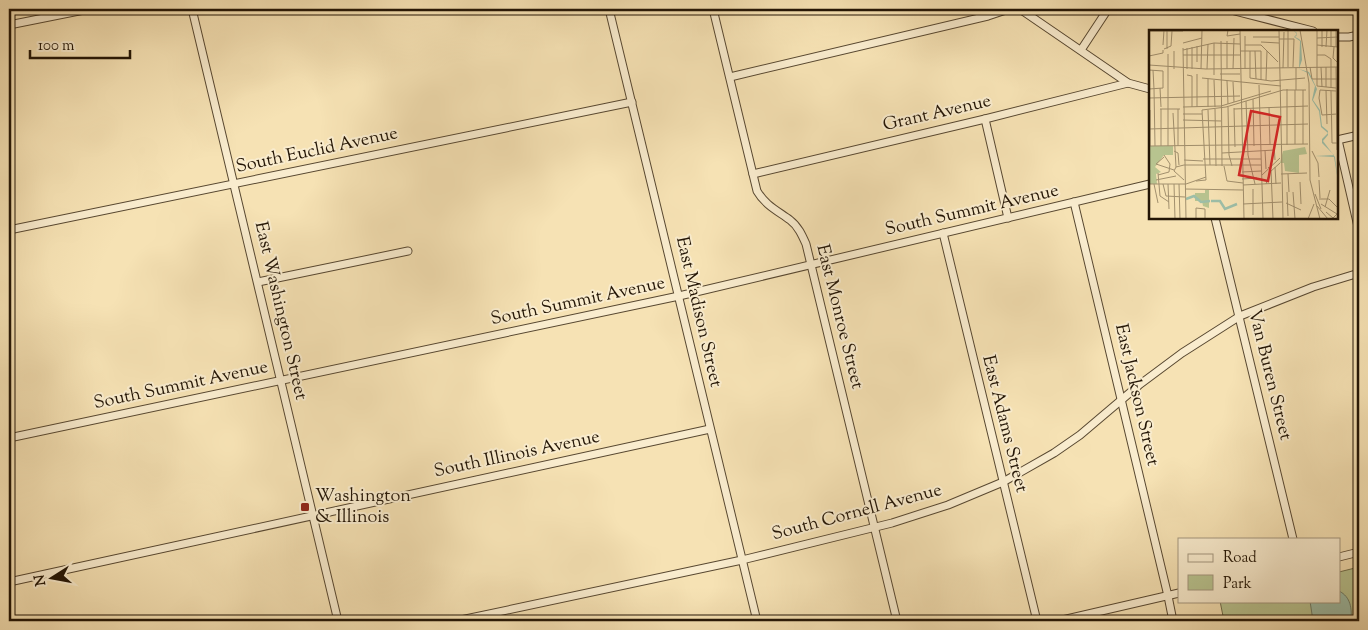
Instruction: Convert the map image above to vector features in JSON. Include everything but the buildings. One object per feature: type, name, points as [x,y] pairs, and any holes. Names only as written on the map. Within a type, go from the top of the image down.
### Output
[{"type":"street","points":[[9,25],[89,9]]},
{"type":"street","name":"East Washington Street","points":[[192,9],[338,621]]},
{"type":"street","name":"East Madison Street","points":[[609,9],[757,621]]},
{"type":"street","name":"East Monroe Street","points":[[713,9],[757,191],[771,207],[791,221],[806,244],[897,621]]},
{"type":"street","points":[[730,77],[988,16],[1009,9]]},
{"type":"street","points":[[1020,9],[1128,83],[1149,89]]},
{"type":"street","points":[[1081,50],[1108,9]]},
{"type":"street","points":[[1227,9],[1309,30]]},
{"type":"street","points":[[1338,37],[1359,35]]},
{"type":"street","name":"Grant Avenue","points":[[753,174],[1128,83]]},
{"type":"street","name":"South Euclid Avenue","points":[[9,230],[632,102]]},
{"type":"street","points":[[985,119],[1008,218]]},
{"type":"street","points":[[1338,140],[1359,135]]},
{"type":"street","points":[[1338,144],[1359,231]]},
{"type":"street","name":"South Summit Avenue","points":[[9,438],[678,296],[1149,184]]},
{"type":"street","name":"East Jackson Street","points":[[1074,202],[1173,621]]},
{"type":"street","name":"Van Buren Street","points":[[1215,219],[1293,538]]},
{"type":"street","name":"East Adams Street","points":[[943,233],[1037,621]]},
{"type":"street","points":[[258,282],[408,251]]},
{"type":"street","name":"South Cornell Avenue","points":[[456,621],[742,560],[931,511],[1003,482],[1054,453],[1182,352],[1240,316],[1313,287],[1359,273]]},
{"type":"street","name":"South Illinois Avenue","points":[[9,582],[710,429]]},
{"type":"street","points":[[1340,557],[1359,552]]},
{"type":"street","points":[[1058,621],[1178,593]]},
{"type":"green space","points":[[1359,567],[1359,621],[1224,621],[1220,602],[1340,602],[1340,572]]},
{"type":"shaded area","points":[[1340,592],[1348,600],[1351,621],[1313,621],[1310,602],[1340,602]]},
{"type":"place","name":"Washington & Illinois","points":[[305,507]]}]
